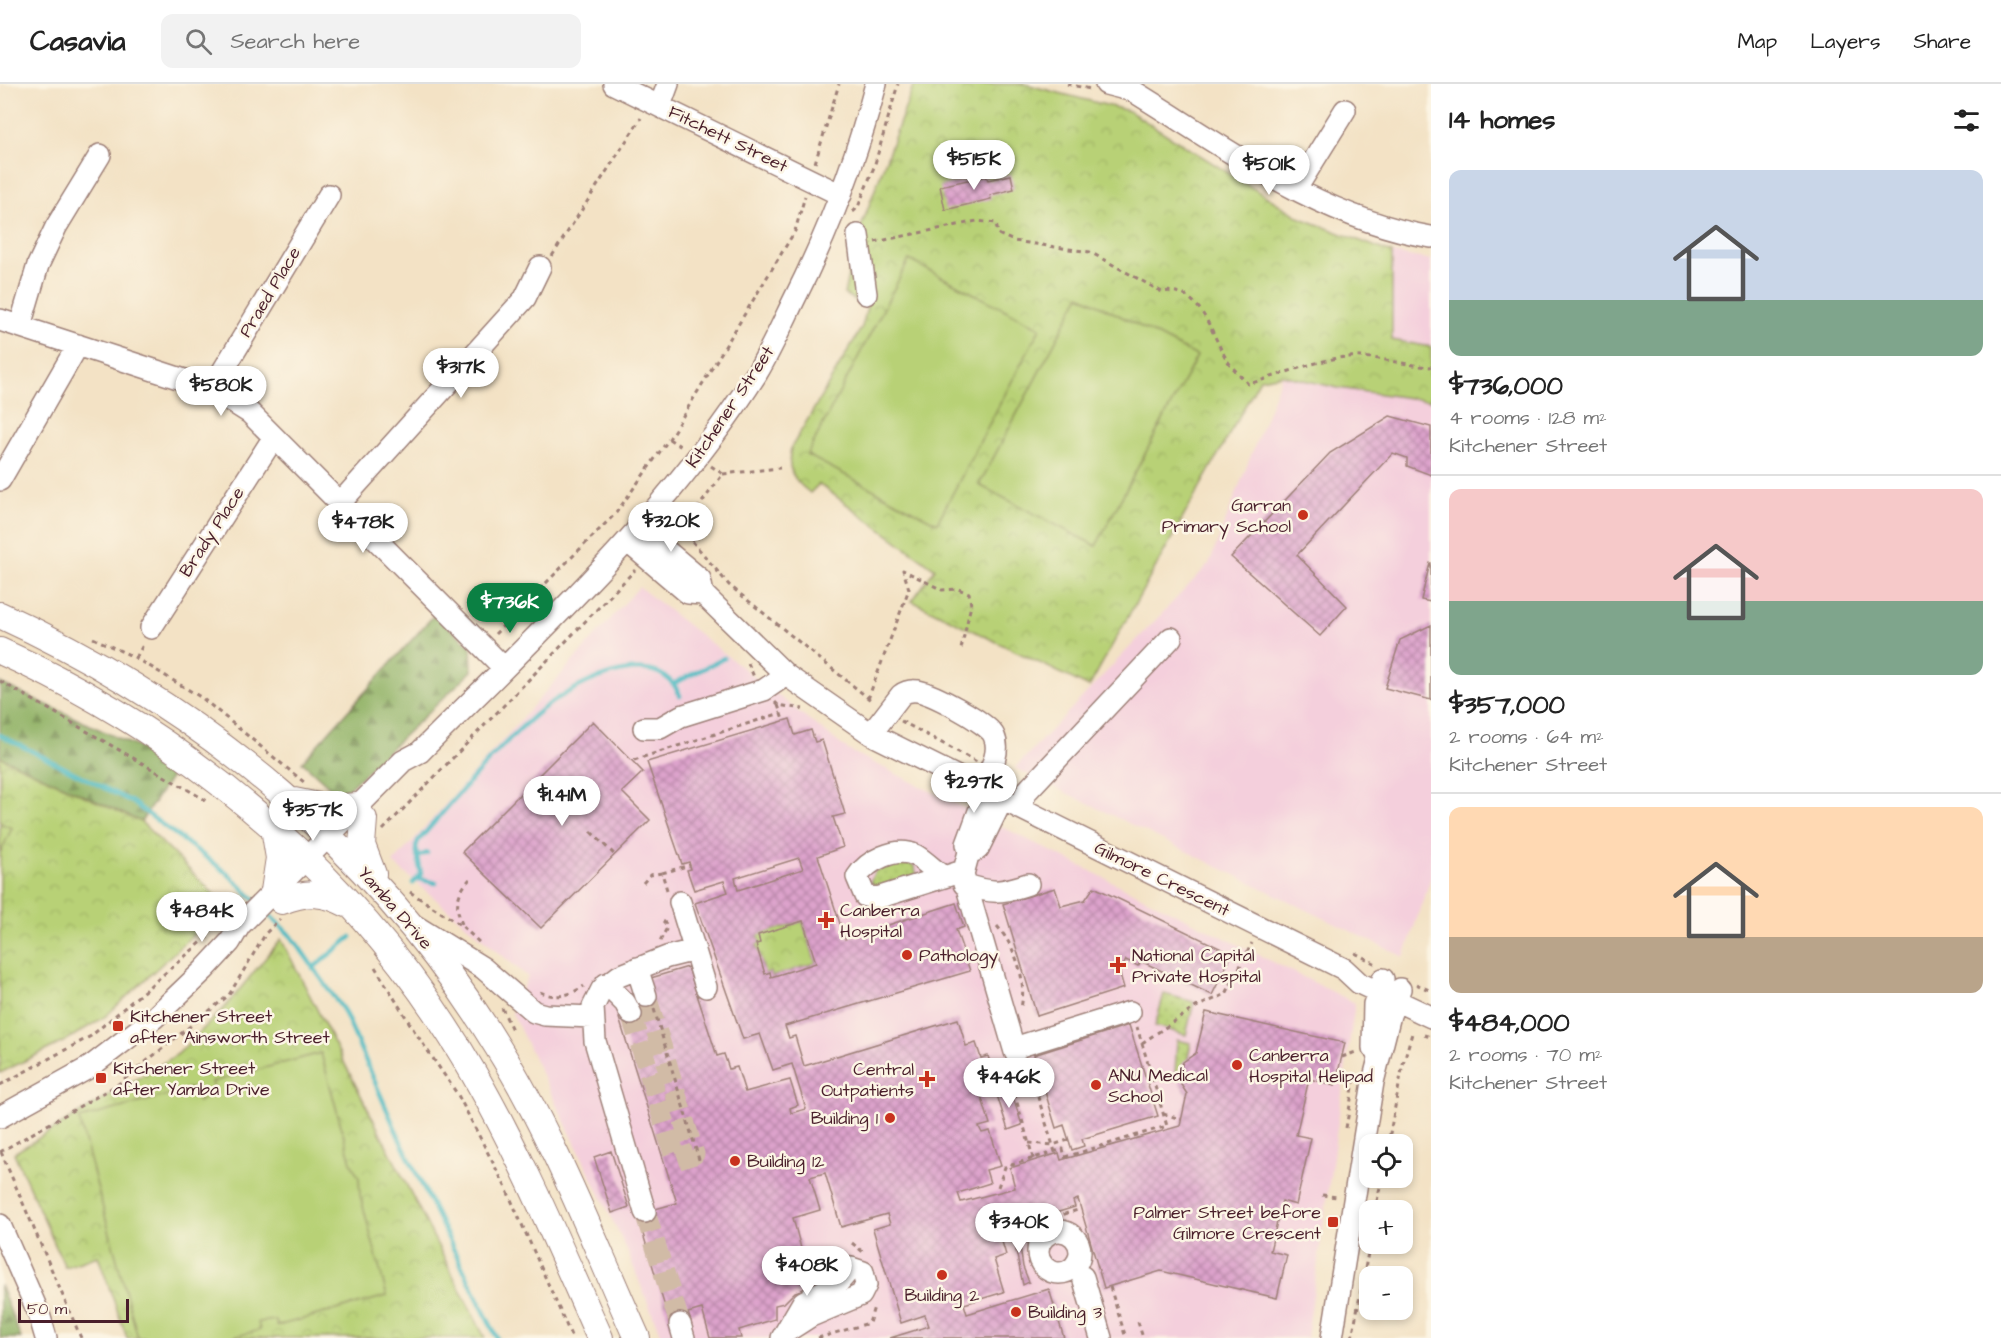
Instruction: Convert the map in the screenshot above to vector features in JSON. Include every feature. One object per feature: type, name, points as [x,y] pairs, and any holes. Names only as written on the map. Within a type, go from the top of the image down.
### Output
[{"type":"main road","name":"Yamba Drive","points":[[0,615],[113,671],[223,745],[291,801],[376,883],[412,924],[470,1002],[525,1095],[637,1338]]},
{"type":"main road","name":"Yamba Drive","points":[[0,651],[50,675],[143,730],[217,779],[311,862],[386,946],[430,1006],[473,1072],[514,1148],[600,1338]]},
{"type":"main road","points":[[291,801],[367,819],[362,844],[376,883]]},
{"type":"main road","points":[[268,910],[279,858],[274,828]]},
{"type":"main road","points":[[268,910],[300,894],[314,893],[329,894],[350,906]]},
{"type":"street","name":"Fitchett Street","points":[[614,84],[841,195]]},
{"type":"street","points":[[656,104],[668,84]]},
{"type":"street","name":"Kitchener Street","points":[[0,1117],[94,1064],[154,1018],[224,935],[268,910],[333,840],[367,819],[403,761],[420,752],[504,668],[633,534],[698,458],[758,371],[813,263],[859,149],[876,84]]},
{"type":"street","points":[[1106,84],[1134,87],[1296,189],[1356,216],[1403,232],[1431,237]]},
{"type":"street","points":[[1296,189],[1345,110]]},
{"type":"street","points":[[20,326],[38,265],[56,227],[100,155]]},
{"type":"street","name":"Praed Place","points":[[212,389],[329,195]]},
{"type":"street","points":[[856,232],[866,294]]},
{"type":"street","points":[[340,503],[525,298],[540,267]]},
{"type":"street","points":[[0,320],[212,389],[250,413],[504,668]]},
{"type":"street","points":[[0,480],[78,345]]},
{"type":"street","name":"Brady Place","points":[[151,628],[274,437]]},
{"type":"street","name":"Gilmore Crescent","points":[[633,534],[700,579],[703,594],[786,675],[871,734],[997,797],[1345,959],[1359,983],[1391,984],[1431,1001]]},
{"type":"street","points":[[1133,1018],[1011,1052],[966,869],[967,844],[997,797],[1027,791],[1171,638]]},
{"type":"street","points":[[681,716],[771,698],[786,675]]},
{"type":"street","points":[[871,734],[901,695],[907,691],[917,691],[986,725],[994,736],[996,746],[995,760],[990,770],[997,797]]},
{"type":"street","points":[[942,876],[966,869]]},
{"type":"street","points":[[966,869],[992,893],[1028,884]]},
{"type":"street","points":[[673,906],[695,950],[706,987]]},
{"type":"street","points":[[412,924],[474,962],[527,1008],[539,1014],[592,1017]]},
{"type":"street","points":[[597,984],[695,950]]},
{"type":"street","points":[[637,969],[650,1000]]},
{"type":"street","points":[[470,1002],[465,987],[467,982],[488,975]]},
{"type":"street","points":[[597,984],[625,1003],[631,1014]]},
{"type":"street","points":[[597,984],[592,1017],[595,1041],[645,1212]]},
{"type":"street","points":[[1332,1338],[1374,1004],[1391,984]]},
{"type":"street","name":"Gilmore Crescent","points":[[1391,984],[1431,1017]]},
{"type":"street","points":[[0,1225],[39,1314],[46,1338]]},
{"type":"street","points":[[1075,1270],[1101,1338]]},
{"type":"path","points":[[478,642],[497,633],[616,513],[669,439],[795,231],[839,84]]},
{"type":"path","points":[[898,84],[874,167],[858,207],[856,232],[977,221],[996,223],[998,234],[1014,241],[1090,252],[1162,292],[1175,290],[1187,294],[1204,316],[1230,364],[1248,384],[1338,358],[1370,357],[1400,365],[1431,367]]},
{"type":"path","points":[[540,267],[555,254],[656,104]]},
{"type":"path","points":[[715,460],[710,465],[723,474],[780,468]]},
{"type":"path","points":[[723,474],[682,529],[729,585],[886,713],[990,770]]},
{"type":"path","points":[[367,819],[633,570],[642,572]]},
{"type":"path","points":[[868,699],[909,589],[903,570],[942,590],[958,589],[969,593],[971,605],[961,649]]},
{"type":"path","points":[[747,660],[756,681],[771,698],[783,720]]},
{"type":"path","points":[[0,681],[179,785]]},
{"type":"path","points":[[771,698],[804,710]]},
{"type":"path","points":[[634,760],[660,755],[781,713]]},
{"type":"path","points":[[720,733],[721,739]]},
{"type":"path","points":[[591,832],[616,856]]},
{"type":"path","points":[[643,883],[650,875],[690,865]]},
{"type":"path","points":[[655,949],[668,926],[673,906],[662,873]]},
{"type":"path","points":[[462,926],[456,907],[460,891],[470,879]]},
{"type":"path","points":[[408,891],[462,926],[485,948]]},
{"type":"path","points":[[81,1338],[0,1151],[117,1085],[228,995],[268,910]]},
{"type":"path","points":[[663,921],[668,926]]},
{"type":"path","points":[[0,1085],[91,1036],[224,935]]},
{"type":"path","points":[[1242,937],[1258,946]]},
{"type":"path","points":[[1142,1043],[1196,1007],[1226,994],[1252,943]]},
{"type":"path","points":[[1345,959],[1391,984],[1431,991]]},
{"type":"path","points":[[374,964],[415,1032],[458,1095],[505,1186],[572,1338]]},
{"type":"path","points":[[536,991],[551,997],[573,993],[597,984]]},
{"type":"path","points":[[650,1000],[700,1163]]},
{"type":"path","points":[[998,1187],[1005,1167],[1034,1160],[1063,1149],[1065,1157],[1167,1126],[1133,1018]]},
{"type":"path","points":[[1390,1134],[1403,1064],[1413,1030]]},
{"type":"path","points":[[1358,1062],[1359,1042]]},
{"type":"path","points":[[1011,1052],[1034,1160]]},
{"type":"path","points":[[1342,1057],[1358,1052]]},
{"type":"path","points":[[1345,1139],[1352,1083],[1365,1077]]},
{"type":"path","points":[[1163,1114],[1181,1119]]},
{"type":"path","points":[[1029,1143],[1053,1145],[1068,1140]]},
{"type":"path","points":[[1322,1196],[1337,1197]]},
{"type":"path","points":[[1054,1217],[1081,1209]]},
{"type":"path","points":[[1016,1219],[1019,1228],[1029,1233]]},
{"type":"path","points":[[852,1243],[869,1257]]},
{"type":"path","points":[[1352,1338],[1368,1254]]},
{"type":"path","points":[[1110,1287],[1126,1338]]},
{"type":"path","points":[[1138,1322],[1143,1338]]},
{"type":"shaded area","points":[[1392,253],[1431,260],[1431,347],[1392,341]]},
{"type":"shaded area","points":[[1282,375],[1431,401],[1431,877],[1404,957],[1015,768],[1209,564]]},
{"type":"shaded area","name":"Canberra Hospital","points":[[639,587],[848,750],[1355,1003],[1307,1338],[662,1338],[625,1246],[512,1013],[528,977],[393,863]]},
{"type":"green space","points":[[914,84],[1024,84],[1129,111],[1301,218],[1392,253],[1392,340],[1431,347],[1431,401],[1338,388],[1282,375],[1260,379],[1089,687],[912,601],[935,569],[819,484],[810,493],[795,479],[790,468],[791,448],[862,327],[867,307],[844,294],[854,246]]},
{"type":"green space","points":[[909,260],[1040,328],[937,523],[807,455]]},
{"type":"green space","points":[[1080,295],[1197,356],[1096,546],[979,485]]},
{"type":"green space","points":[[434,615],[471,646],[472,671],[349,788],[335,792],[302,762]]},
{"type":"green space","points":[[0,683],[178,766],[141,822],[0,757]]},
{"type":"green space","points":[[0,757],[141,822],[225,905],[106,1016],[65,1041],[0,1073]]},
{"type":"green space","points":[[0,823],[12,828],[0,853]]},
{"type":"green space","points":[[903,861],[914,866],[917,875],[879,890],[870,882],[875,871]]},
{"type":"green space","points":[[803,921],[816,963],[771,977],[770,972],[765,974],[756,944],[760,943],[758,935]]},
{"type":"green space","points":[[281,939],[485,1338],[127,1338],[98,1256],[65,1267],[14,1153],[178,1054],[226,1006]]},
{"type":"green space","points":[[1164,994],[1194,1002],[1186,1035],[1155,1026]]},
{"type":"green space","points":[[1177,1040],[1191,1043],[1184,1075],[1175,1072]]},
{"type":"green space","points":[[321,1053],[351,1162],[359,1178],[360,1195],[387,1296],[277,1326],[276,1320],[258,1322],[260,1330],[229,1338],[138,1338],[79,1119],[194,1088],[198,1102],[215,1093],[212,1082]]},
{"type":"green space","points":[[0,1285],[21,1338],[0,1338]]},
{"type":"building","points":[[1011,175],[1014,189],[990,195],[991,199],[945,210],[940,186],[986,176],[988,180]]},
{"type":"building","name":"Garran Primary School","points":[[1390,416],[1431,427],[1431,475],[1407,466],[1407,458],[1393,453],[1297,555],[1347,606],[1320,636],[1231,557],[1330,453]]},
{"type":"building","points":[[1431,563],[1431,602],[1421,600]]},
{"type":"building","points":[[1431,625],[1431,700],[1385,688],[1400,640]]},
{"type":"building","points":[[790,719],[795,735],[811,730],[815,742],[822,740],[845,814],[833,817],[843,847],[818,856],[845,939],[956,903],[964,927],[956,930],[970,971],[785,1026],[789,1038],[795,1036],[804,1066],[958,1019],[966,1046],[976,1043],[981,1058],[988,1056],[995,1080],[978,1086],[990,1124],[979,1127],[982,1133],[990,1131],[1001,1166],[986,1170],[990,1183],[958,1193],[961,1202],[1015,1188],[1010,1168],[1059,1153],[1061,1160],[1180,1126],[1187,1094],[1178,1080],[1179,1072],[1183,1062],[1196,1053],[1206,1012],[1345,1043],[1335,1085],[1309,1079],[1296,1135],[1311,1138],[1296,1205],[1282,1201],[1270,1251],[1287,1255],[1277,1298],[1161,1271],[1104,1288],[1078,1199],[1073,1201],[1075,1207],[1026,1222],[1024,1216],[997,1225],[1006,1255],[994,1259],[1004,1292],[964,1304],[967,1314],[1049,1289],[1064,1338],[890,1338],[929,1326],[925,1315],[901,1323],[873,1229],[890,1224],[887,1214],[841,1227],[825,1173],[810,1177],[820,1210],[793,1218],[804,1260],[827,1283],[795,1292],[784,1303],[775,1305],[775,1319],[739,1330],[741,1338],[710,1338],[702,1309],[688,1313],[691,1321],[671,1327],[637,1214],[677,1203],[619,1018],[636,1013],[632,1000],[649,996],[644,980],[688,967],[717,1056],[724,1054],[729,1069],[737,1067],[745,1092],[790,1080],[798,1105],[790,1108],[791,1113],[806,1109],[792,1064],[773,1070],[760,1034],[743,1039],[695,903],[728,892],[724,881],[694,890],[687,870],[691,869],[689,862],[682,864],[647,762]],"holes":[[[799,858],[803,869],[738,890],[735,878]],[[803,921],[816,963],[771,977],[770,972],[765,974],[756,944],[760,943],[758,935]]]},
{"type":"building","points":[[593,721],[643,772],[622,792],[650,820],[541,928],[462,852]]},
{"type":"building","name":"National Capital Private Hospital","points":[[1094,887],[1232,954],[1212,995],[1141,961],[1138,966],[1126,960],[1118,967],[1124,988],[1037,1016],[1003,904],[1055,888],[1061,906],[1085,900]]},
{"type":"building","name":"ANU Medical School","points":[[1129,1025],[1158,1116],[1082,1139],[1084,1146],[1072,1150],[1064,1125],[1056,1128],[1034,1055]]},
{"type":"building","points":[[1010,1088],[1022,1125],[1008,1130],[996,1092]]},
{"type":"building","points":[[611,1151],[629,1207],[612,1213],[594,1157]]},
{"type":"building","points":[[1011,1226],[1017,1226],[1023,1267],[1029,1282],[1023,1285]]},
{"type":"waterway","points":[[673,684],[724,658]]},
{"type":"waterway","points":[[413,883],[421,874],[416,847],[418,841],[503,745],[548,705],[587,683],[610,674],[632,670],[652,671],[668,679],[680,696]]},
{"type":"waterway","points":[[0,735],[132,802],[227,873],[255,900]]},
{"type":"waterway","points":[[417,857],[427,853]]},
{"type":"waterway","points":[[419,879],[436,883]]},
{"type":"waterway","points":[[263,909],[292,937],[344,1011],[401,1142],[497,1338]]},
{"type":"waterway","points":[[313,968],[351,937]]},
{"type":"tunnel","points":[[631,1014],[676,1160],[694,1154],[646,996]]},
{"type":"tunnel","points":[[645,1212],[680,1324]]},
{"type":"place","name":"Garran Primary School","points":[[1303,515]]},
{"type":"place","name":"Canberra Hospital","points":[[826,920]]},
{"type":"place","name":"Pathology","points":[[907,955]]},
{"type":"place","name":"National Capital Private Hospital","points":[[1118,965]]},
{"type":"place","name":"Kitchener Street after Ainsworth Street","points":[[118,1026]]},
{"type":"place","name":"Canberra Hospital Helipad","points":[[1237,1065]]},
{"type":"place","name":"Kitchener Street after Yamba Drive","points":[[101,1078]]},
{"type":"place","name":"Central Outpatients","points":[[927,1079]]},
{"type":"place","name":"ANU Medical School","points":[[1096,1085]]},
{"type":"place","name":"Building 1","points":[[890,1118]]},
{"type":"place","name":"Building 12","points":[[735,1161]]},
{"type":"place","name":"Palmer Street before Gilmore Crescent","points":[[1333,1222]]},
{"type":"place","name":"Building 2","points":[[942,1275]]},
{"type":"place","name":"Building 3","points":[[1016,1312]]}]
